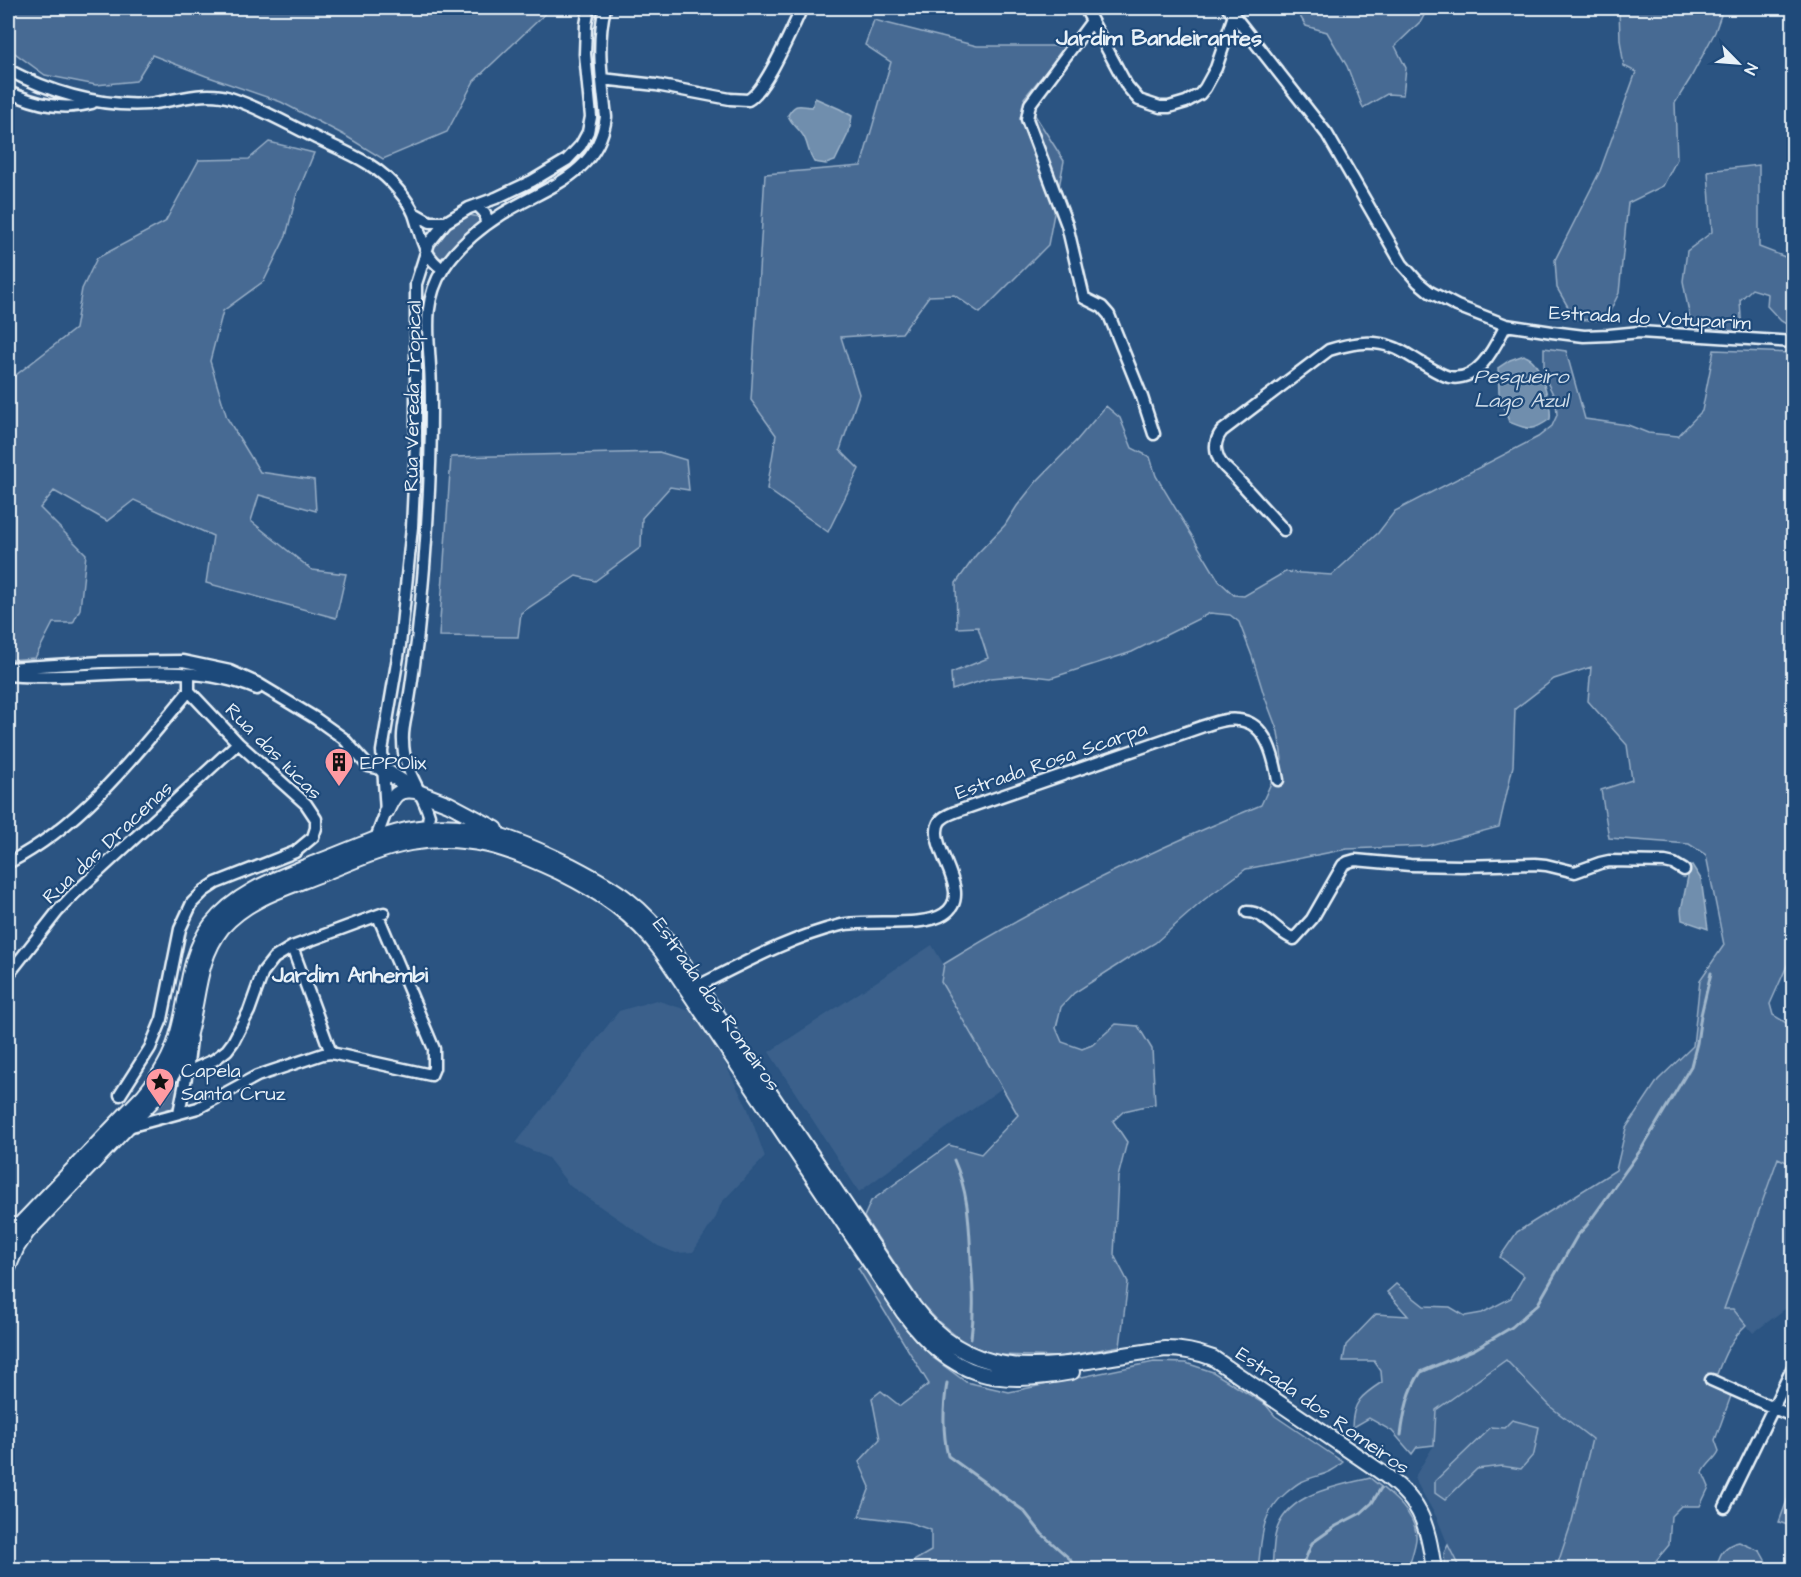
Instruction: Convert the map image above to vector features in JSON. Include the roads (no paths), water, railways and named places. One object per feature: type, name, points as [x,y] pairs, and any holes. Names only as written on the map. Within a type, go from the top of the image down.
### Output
[{"type":"main road","points":[[382,769],[418,792]]},
{"type":"main road","points":[[386,812],[393,796],[410,790],[449,804],[516,840]]},
{"type":"main road","name":"Estrada dos Romeiros","points":[[8,1268],[23,1237],[152,1102],[170,1079],[183,1053],[205,959],[215,939],[229,921],[246,907],[379,845],[397,833],[427,827],[468,828],[516,840],[587,874],[616,890],[651,921],[698,986],[912,1306],[943,1339],[971,1355],[1015,1366],[1049,1366],[1166,1348],[1183,1349],[1214,1358],[1392,1480],[1410,1497],[1420,1512],[1430,1540],[1434,1569]]},
{"type":"main road","name":"Estrada dos Romeiros","points":[[8,1237],[144,1095],[161,1073],[177,1036],[194,955],[205,933],[221,913],[240,898],[264,885],[379,845],[450,840],[473,842],[502,848],[531,859],[581,883],[630,916],[662,951],[909,1320],[924,1338],[948,1358],[966,1368],[999,1378],[1029,1379],[1087,1369],[1137,1353]]},
{"type":"street","name":"Rua Vereda Tropical","points":[[386,812],[382,751],[400,645],[411,540],[417,434],[416,284],[426,250],[446,222],[461,212],[514,190],[550,171],[572,155],[585,139],[591,117],[585,54],[589,8]]},
{"type":"street","name":"Rua Vereda Tropical","points":[[427,827],[429,815],[408,770],[402,739],[418,632],[428,503],[431,416],[428,308],[443,269],[454,254],[502,214],[575,172],[588,160],[598,145],[605,128],[606,117],[600,40],[605,8]]},
{"type":"street","points":[[602,79],[748,100],[756,94],[764,81],[802,8]]},
{"type":"street","points":[[1085,8],[1127,86],[1139,100],[1160,107],[1186,102],[1200,94],[1210,80],[1225,41],[1231,11]]},
{"type":"street","name":"Estrada do Votuparim","points":[[1231,11],[1327,134],[1387,240],[1409,273],[1430,292],[1506,325],[1584,336],[1640,332],[1794,342]]},
{"type":"street","points":[[1092,21],[1030,104],[1027,119],[1067,225],[1084,298],[1102,307],[1109,315],[1142,397],[1154,434]]},
{"type":"street","points":[[1225,41],[1244,27]]},
{"type":"street","points":[[8,70],[51,90],[96,102],[148,104],[179,100],[201,94],[216,94],[259,109],[367,162],[388,179],[414,213],[426,250],[433,262],[443,269]]},
{"type":"street","points":[[8,92],[21,98],[64,108],[96,102]]},
{"type":"street","points":[[477,205],[485,213],[486,225]]},
{"type":"street","points":[[414,213],[430,222],[446,222]]},
{"type":"street","points":[[1284,530],[1218,458],[1216,447],[1222,431],[1329,350],[1348,344],[1380,344],[1393,347],[1442,374],[1458,377],[1468,374],[1484,363],[1506,325]]},
{"type":"street","points":[[8,675],[32,676],[151,667],[183,661],[230,670],[257,683],[337,733],[368,766],[382,769]]},
{"type":"street","points":[[8,668],[38,665],[151,667],[226,679],[277,696]]},
{"type":"street","points":[[8,863],[48,838],[97,795],[135,756],[189,691],[189,674]]},
{"type":"street","name":"Rua das Iúcas","points":[[120,1095],[150,1048],[162,1019],[180,929],[192,903],[216,883],[295,852],[313,837],[316,828],[316,819],[306,804],[238,743],[189,691]]},
{"type":"street","name":"Estrada Rosa Scarpa","points":[[698,986],[791,942],[829,928],[844,924],[925,920],[943,915],[953,906],[956,890],[941,849],[938,827],[939,822],[955,812],[1191,730],[1230,720],[1241,720],[1254,724],[1258,728],[1269,747],[1278,780]]},
{"type":"street","name":"Rua das Dracenas","points":[[8,975],[57,911],[238,743]]},
{"type":"street","points":[[379,845],[386,812]]},
{"type":"street","points":[[1247,912],[1256,912],[1294,939],[1312,919],[1343,865],[1355,860],[1393,864],[1461,866],[1535,864],[1575,872],[1609,861],[1665,862],[1684,870]]},
{"type":"street","points":[[128,1127],[208,1104],[257,1076],[314,1056],[331,1053],[429,1076],[433,1073],[434,1049],[381,914],[281,952],[263,972],[249,1011],[237,1036],[227,1050],[214,1060],[187,1072]]},
{"type":"street","points":[[292,947],[331,1053]]},
{"type":"street","points":[[178,1113],[187,1072],[191,1025]]},
{"type":"street","points":[[1725,1507],[1794,1365]]},
{"type":"street","points":[[1711,1380],[1794,1417]]},
{"type":"water","points":[[815,98],[852,116],[849,132],[835,161],[826,164],[814,162],[803,136],[788,115],[796,106],[812,107]]},
{"type":"water","name":"Pesqueiro Lago Azul","points":[[1524,355],[1532,360],[1539,371],[1550,413],[1550,419],[1534,428],[1521,427],[1509,422],[1499,393],[1498,368]]},
{"type":"water","points":[[1692,865],[1701,879],[1708,929],[1682,920],[1681,910]]},
{"type":"waterway","points":[[1401,1435],[1410,1394],[1421,1372],[1475,1349],[1512,1327],[1538,1304],[1577,1236],[1642,1148],[1691,1066],[1711,973]]},
{"type":"waterway","points":[[954,1160],[963,1185],[969,1221],[973,1298],[971,1338]]},
{"type":"waterway","points":[[947,1383],[944,1420],[948,1456],[1024,1511],[1042,1534],[1070,1559],[1075,1570]]},
{"type":"waterway","points":[[1303,1570],[1312,1543],[1336,1526],[1361,1513],[1372,1503],[1381,1488]]},
{"type":"place","name":"EPPOlix","points":[[339,788]]},
{"type":"place","name":"Capela Santa Cruz","points":[[160,1108]]},
{"type":"district","name":"Jardim Bandeirantes","points":[[1159,37]]},
{"type":"district","name":"Jardim Anhembi","points":[[350,974]]}]
